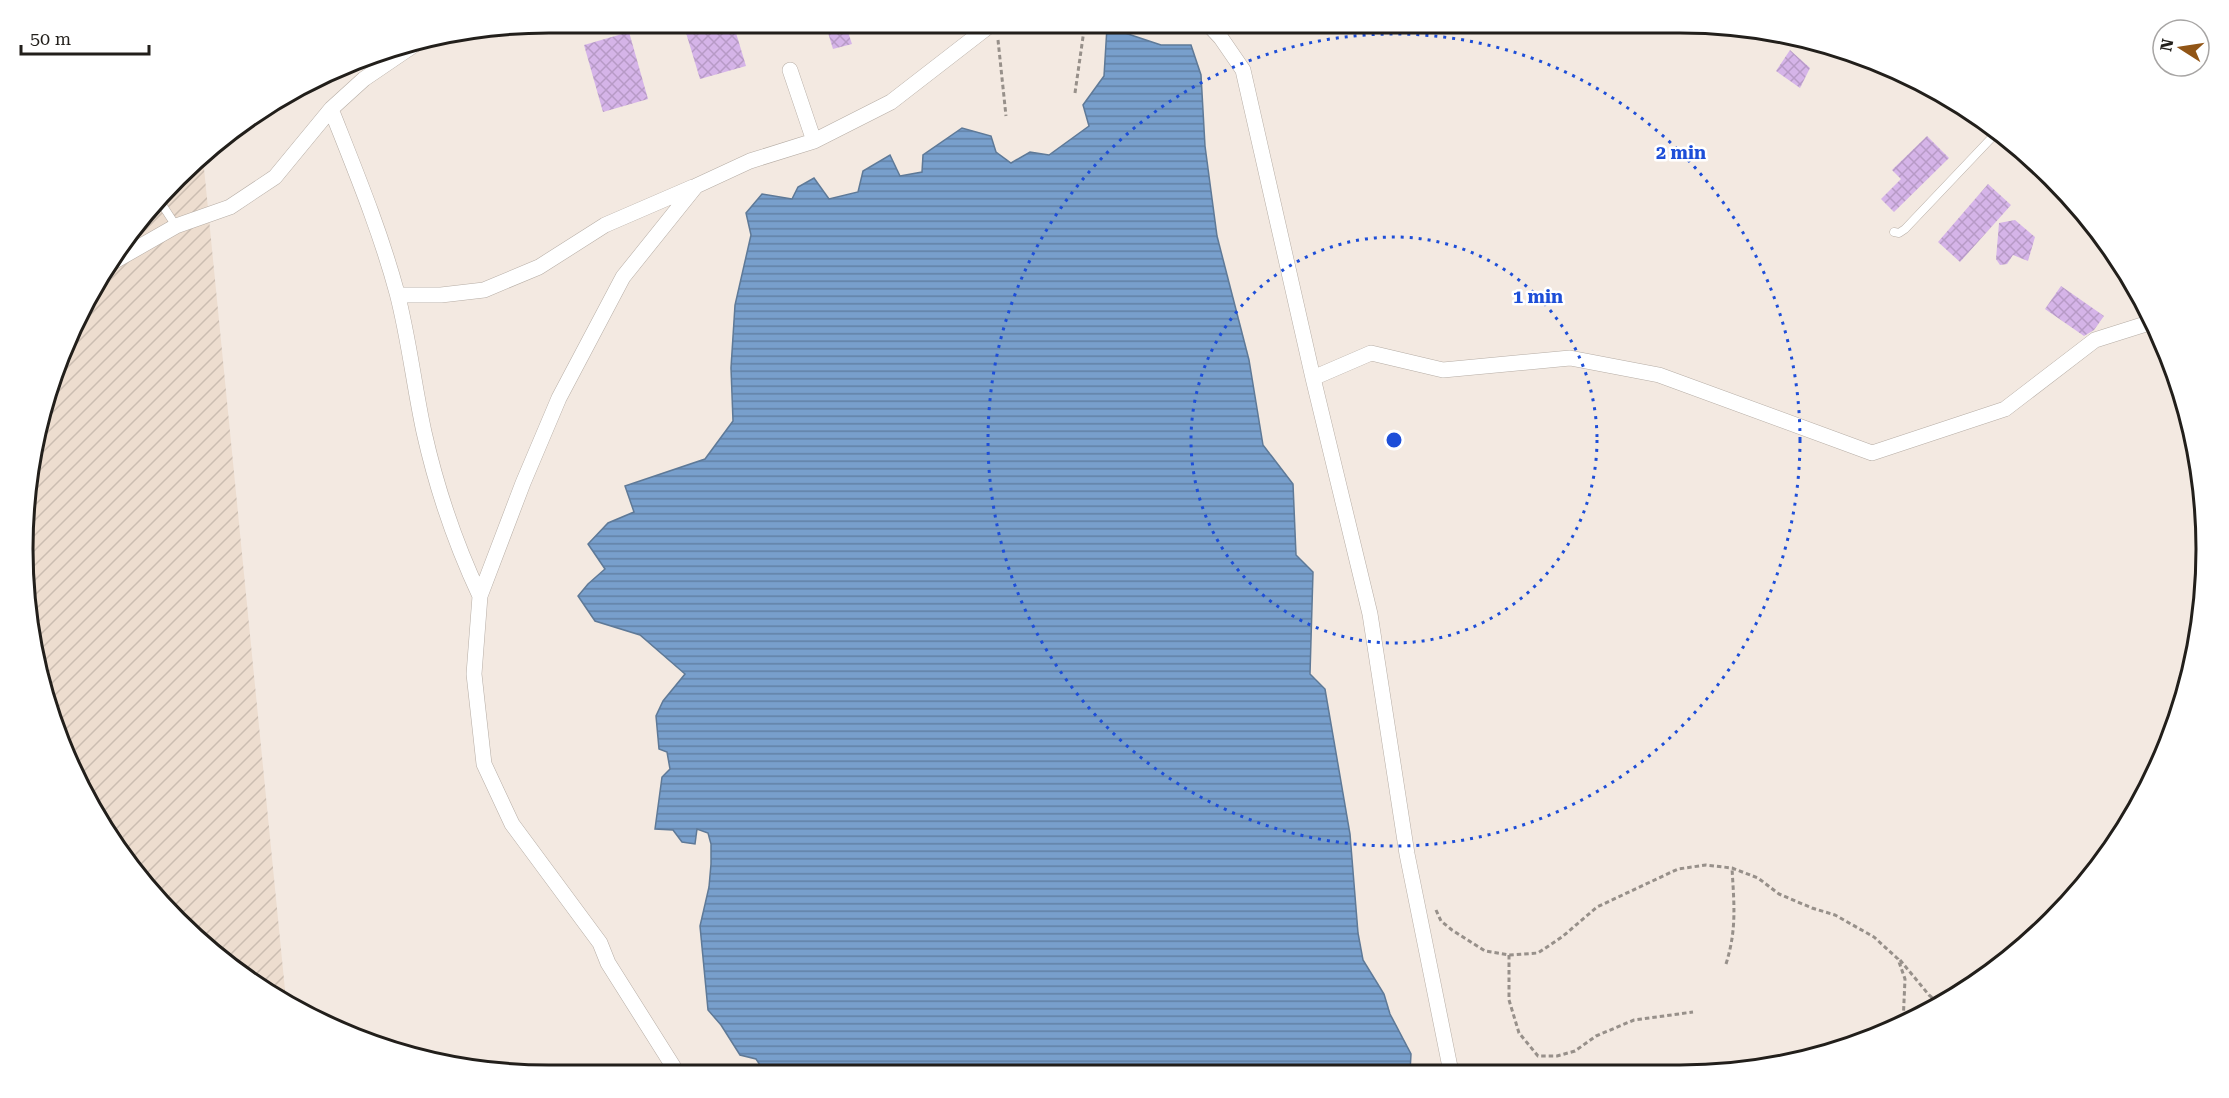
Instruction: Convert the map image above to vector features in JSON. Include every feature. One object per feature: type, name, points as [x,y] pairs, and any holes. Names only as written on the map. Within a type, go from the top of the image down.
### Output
[{"type":"street","points":[[398,295],[441,295],[484,290],[539,267],[605,225],[750,161],[814,141],[891,102],[989,33]]},
{"type":"street","points":[[1216,33],[1243,70],[1312,378],[1370,614],[1407,854],[1450,1065]]},
{"type":"street","points":[[125,255],[176,226],[230,207],[275,177],[331,109],[364,79],[398,56]]},
{"type":"street","points":[[789,70],[814,141]]},
{"type":"street","points":[[331,109],[376,221],[398,295],[424,433],[444,509],[459,552],[480,596]]},
{"type":"street","points":[[672,1065],[608,963],[600,943],[512,824],[484,764],[474,674],[480,596],[523,483],[570,378],[623,277],[696,186]]},
{"type":"street","points":[[1312,378],[1371,353],[1443,370],[1570,358],[1659,375],[1872,453],[2005,409],[2096,340],[2145,324]]},
{"type":"lane","points":[[1894,232],[1899,233],[1905,229],[1991,138]]},
{"type":"lane","points":[[163,207],[176,226]]},
{"type":"path","points":[[996,33],[1006,116]]},
{"type":"path","points":[[1076,93],[1084,33]]},
{"type":"path","points":[[1431,901],[1441,921],[1485,951],[1509,955],[1538,953],[1562,937],[1597,907],[1678,869],[1706,865],[1732,868],[1758,878],[1779,894],[1835,915],[1874,937],[1898,959],[1933,999]]},
{"type":"path","points":[[1726,964],[1733,940],[1735,909],[1732,868]]},
{"type":"path","points":[[1509,955],[1509,1000],[1519,1033],[1538,1056],[1557,1056],[1575,1051],[1596,1036],[1634,1020],[1693,1012]]},
{"type":"path","points":[[1898,959],[1905,979],[1903,1014]]},
{"type":"shaded area","points":[[204,166],[285,992],[235,958],[184,914],[161,889],[120,836],[86,777],[60,715],[43,650],[37,616],[33,549],[37,482],[43,448],[60,383],[86,321],[120,262],[161,209]]},
{"type":"water","points":[[1107,33],[1125,33],[1161,45],[1191,45],[1201,75],[1205,146],[1217,236],[1249,360],[1263,445],[1293,484],[1296,555],[1313,572],[1310,674],[1325,689],[1350,834],[1358,933],[1363,960],[1384,994],[1390,1014],[1411,1054],[1410,1065],[760,1065],[756,1059],[740,1055],[721,1025],[708,1010],[700,926],[709,887],[711,864],[711,844],[708,833],[697,829],[695,844],[682,842],[673,830],[655,829],[662,777],[670,769],[667,752],[659,749],[656,716],[663,701],[685,674],[640,635],[595,621],[578,596],[605,569],[588,544],[608,523],[634,512],[625,486],[705,459],[733,421],[731,368],[735,305],[751,235],[746,213],[762,194],[792,199],[798,187],[814,178],[829,199],[858,192],[863,171],[890,155],[900,176],[922,172],[923,155],[962,128],[991,136],[996,152],[1011,163],[1030,152],[1049,155],[1089,126],[1083,105],[1104,76]]},
{"type":"building","points":[[629,33],[648,99],[603,112],[584,45]]},
{"type":"building","points":[[686,33],[736,33],[746,66],[700,79]]},
{"type":"building","points":[[828,33],[848,33],[852,44],[833,49]]},
{"type":"building","points":[[1790,50],[1810,68],[1800,88],[1776,71]]},
{"type":"building","points":[[1927,136],[1949,158],[1894,212],[1881,199],[1901,179],[1892,170]]},
{"type":"building","points":[[1988,184],[2011,205],[1960,262],[1938,242]]},
{"type":"building","points":[[2015,220],[2035,237],[2028,261],[2013,255],[2007,264],[2000,265],[1996,259],[1999,223]]},
{"type":"building","points":[[2061,286],[2104,316],[2094,330],[2084,336],[2045,309]]}]
